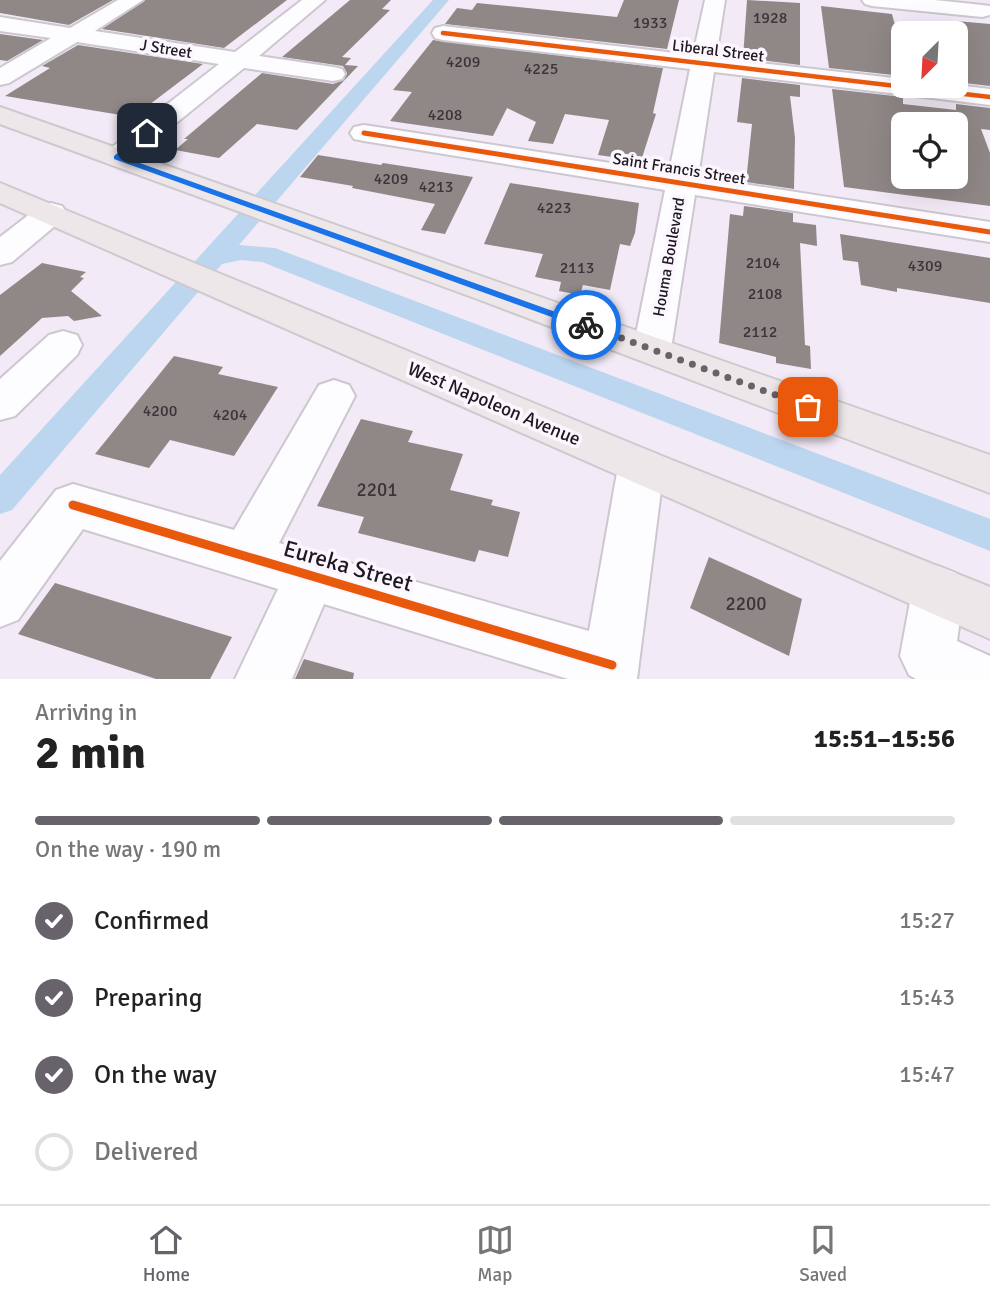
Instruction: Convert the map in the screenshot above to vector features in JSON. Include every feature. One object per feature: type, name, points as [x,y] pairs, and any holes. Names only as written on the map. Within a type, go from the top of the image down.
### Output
[{"type":"main road","points":[[0,115],[652,349],[990,474]]},
{"type":"main road","name":"West Napoleon Avenue","points":[[0,192],[641,467],[990,613]]},
{"type":"street","points":[[0,78],[133,0]]},
{"type":"street","points":[[117,157],[315,0]]},
{"type":"street","name":"Houma Boulevard","points":[[652,349],[715,0]]},
{"type":"street","points":[[872,0],[982,11]]},
{"type":"street","name":"J Street","points":[[0,23],[333,74]]},
{"type":"street","name":"Liberal Street","points":[[443,33],[990,97]]},
{"type":"street","name":"Saint Francis Street","points":[[364,133],[990,232]]},
{"type":"street","points":[[0,254],[51,213]]},
{"type":"street","points":[[0,404],[63,345]]},
{"type":"street","points":[[246,556],[334,396]]},
{"type":"street","points":[[610,672],[641,467]]},
{"type":"street","name":"Eureka Street","points":[[0,602],[73,505],[311,576],[610,672]]},
{"type":"street","points":[[263,679],[311,576]]},
{"type":"street","points":[[938,591],[928,656],[977,679]]},
{"type":"building","points":[[0,0],[113,0],[69,25],[0,13]]},
{"type":"building","points":[[145,0],[287,0],[224,48],[102,29]]},
{"type":"building","points":[[350,0],[391,0],[382,9],[390,10],[342,57],[351,58],[345,65],[358,66],[297,130],[257,124],[219,158],[175,150],[188,139],[184,139],[262,73],[333,84],[344,80],[347,73],[343,66],[282,57]]},
{"type":"building","points":[[624,0],[679,0],[667,49],[445,24],[457,8],[472,10],[477,3],[617,17]]},
{"type":"building","points":[[747,0],[800,3],[800,65],[743,58]]},
{"type":"building","points":[[821,6],[892,14],[891,75],[829,68]]},
{"type":"building","points":[[968,22],[990,24],[990,86],[968,83]]},
{"type":"building","points":[[0,34],[43,40],[7,61],[0,60]]},
{"type":"building","points":[[433,40],[663,68],[653,113],[656,114],[641,161],[598,155],[609,120],[565,114],[553,144],[528,141],[536,122],[507,108],[493,136],[390,121],[412,92],[393,90]]},
{"type":"building","points":[[78,45],[203,64],[133,117],[5,96],[50,68],[42,66]]},
{"type":"building","points":[[742,78],[800,85],[800,97],[790,96],[795,138],[794,189],[746,182],[752,124],[737,122]]},
{"type":"building","points":[[832,89],[903,98],[903,104],[956,110],[956,104],[990,108],[990,130],[981,129],[990,153],[990,206],[844,187]]},
{"type":"building","points":[[318,155],[473,177],[445,234],[421,230],[435,204],[300,177]]},
{"type":"building","points":[[510,183],[639,203],[635,233],[630,246],[620,244],[610,290],[583,285],[580,295],[559,291],[561,282],[535,277],[543,254],[484,244]]},
{"type":"building","points":[[744,206],[793,213],[793,222],[816,225],[817,246],[800,243],[805,345],[810,346],[811,369],[776,363],[776,357],[719,343],[730,214],[743,216]]},
{"type":"building","points":[[840,234],[990,258],[990,303],[861,285],[858,262],[843,260]]},
{"type":"building","points":[[42,263],[86,272],[80,277],[84,278],[71,291],[102,316],[74,321],[68,316],[42,318],[0,356],[0,295]]},
{"type":"building","points":[[174,356],[223,367],[218,374],[278,387],[234,456],[170,440],[149,468],[95,454]]},
{"type":"building","points":[[361,419],[413,431],[408,442],[463,454],[450,490],[493,500],[491,505],[520,512],[508,557],[479,550],[475,562],[358,533],[364,517],[317,506]]},
{"type":"building","points":[[709,557],[802,599],[789,656],[690,608]]},
{"type":"building","points":[[55,583],[232,637],[210,679],[156,679],[18,634]]},
{"type":"building","points":[[304,659],[354,673],[353,679],[295,679]]},
{"type":"waterway","points":[[212,259],[441,0]]},
{"type":"waterway","points":[[212,259],[241,252],[266,254],[990,535]]},
{"type":"waterway","points":[[0,499],[212,259]]},
{"type":"cycle path","points":[[443,33],[990,97]]},
{"type":"cycle path","points":[[364,133],[990,232]]},
{"type":"cycle path","points":[[73,505],[612,665]]},
{"type":"way so far","points":[[586,325],[808,407]]},
{"type":"route","points":[[147,133],[117,157],[586,325]]}]
